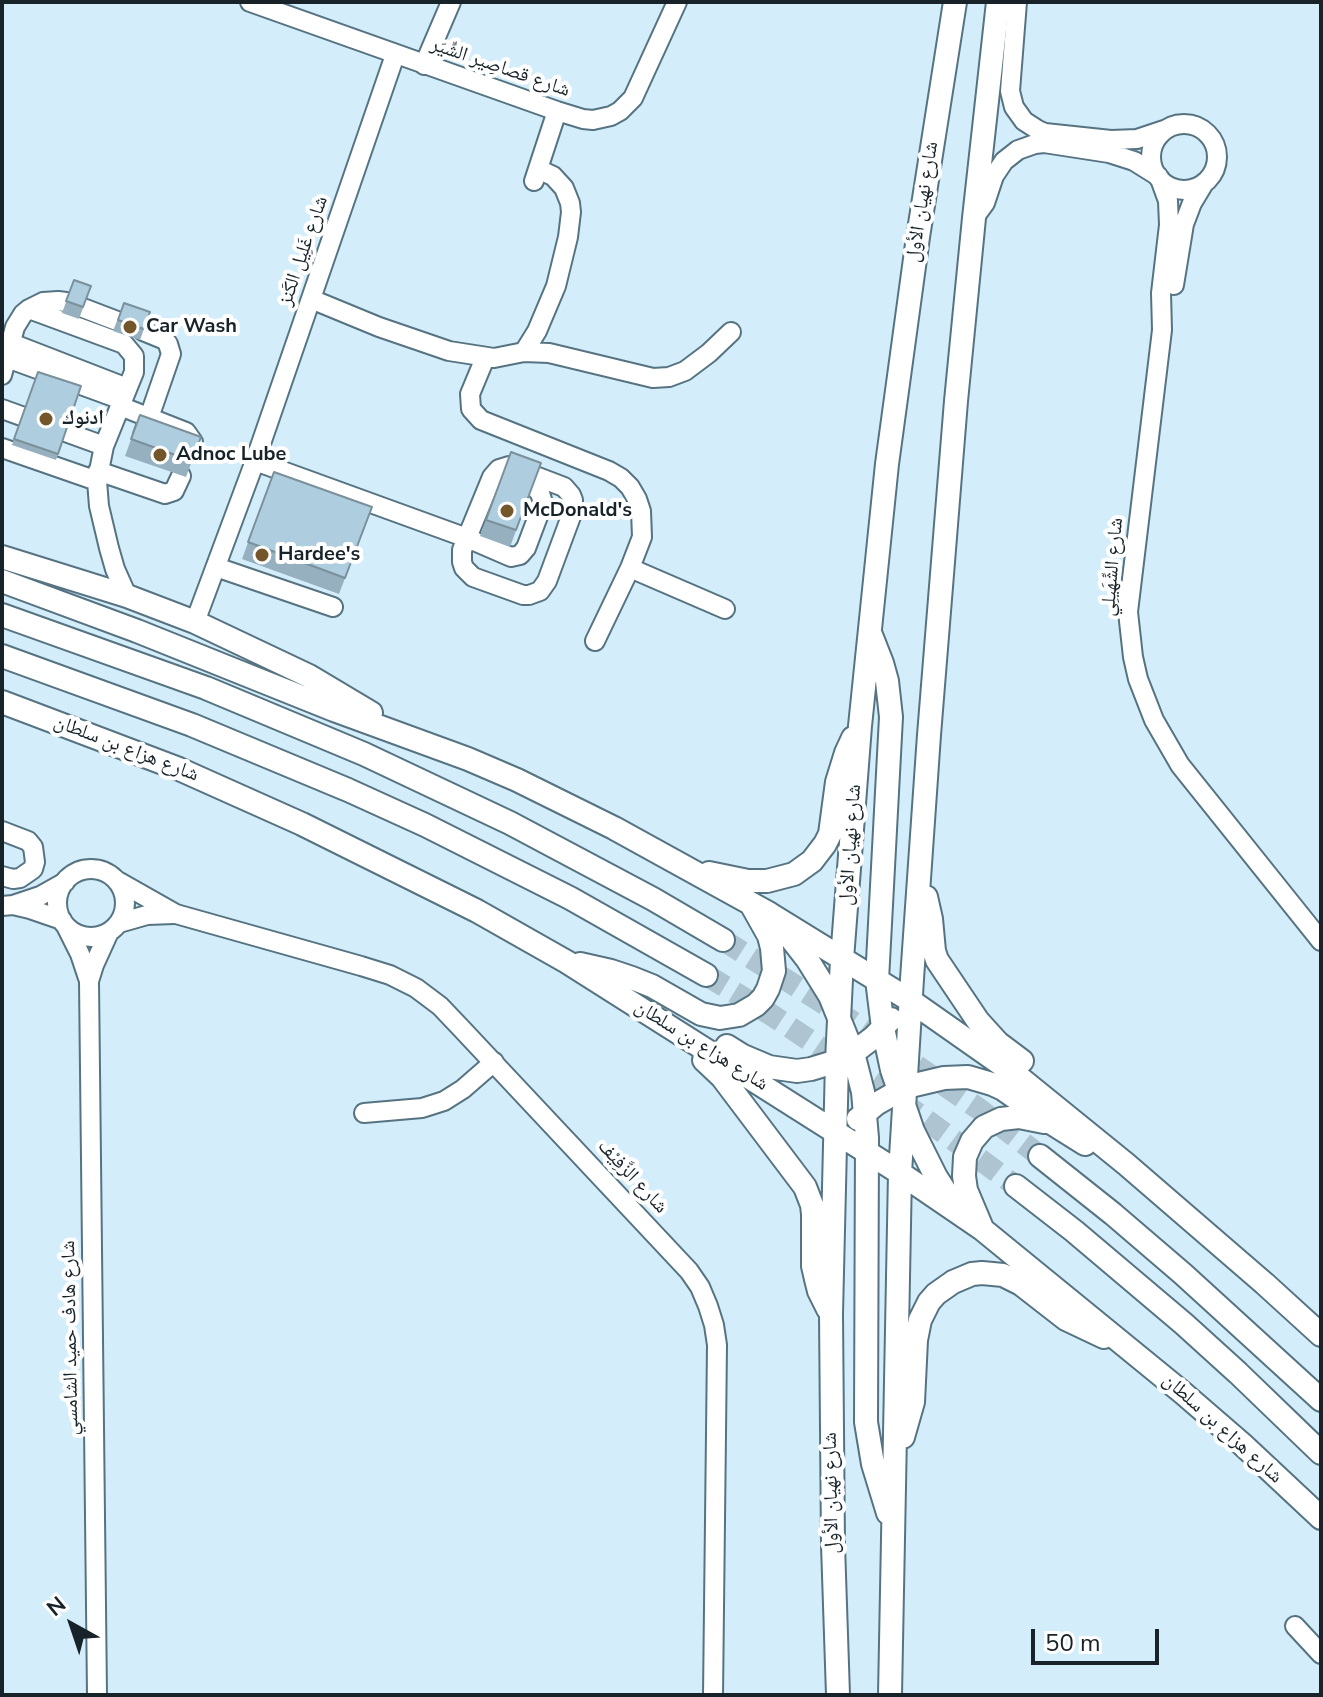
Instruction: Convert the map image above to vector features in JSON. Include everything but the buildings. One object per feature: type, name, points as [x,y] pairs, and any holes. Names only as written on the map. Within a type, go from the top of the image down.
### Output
[{"type":"main road","name":"شارع نهيان الأول","points":[[838,1695],[831,1314],[838,1140],[845,1057],[839,1016],[842,959],[860,726],[887,464],[901,350],[955,2]]},
{"type":"main road","points":[[890,1695],[900,1173],[909,992],[938,617],[974,218],[998,2]]},
{"type":"main road","points":[[2,557],[127,596],[195,622],[309,676],[417,741]]},
{"type":"main road","points":[[2,581],[468,759],[566,803],[750,902],[877,980],[909,992],[1080,1125],[1321,1335]]},
{"type":"main road","points":[[2,615],[206,688],[364,754],[570,854],[723,940]]},
{"type":"main road","points":[[869,630],[882,663],[891,717],[877,980],[883,1028],[924,1154],[957,1210]]},
{"type":"main road","points":[[2,656],[192,725],[361,795],[529,877],[706,975]]},
{"type":"main road","name":"شارع هزاع بن سلطان","points":[[2,702],[166,764],[288,817],[477,911],[567,962],[838,1140],[867,1152],[957,1210],[1124,1343],[1242,1444],[1321,1518]]},
{"type":"main road","points":[[689,869],[748,881],[767,881],[794,874],[812,861],[830,834],[837,782],[860,726]]},
{"type":"main road","points":[[919,881],[929,906],[937,960],[970,1009],[998,1043],[1041,1077],[1080,1125]]},
{"type":"main road","points":[[567,962],[632,978],[701,1014],[720,1018],[739,1015],[763,998],[774,971],[769,936],[750,902]]},
{"type":"main road","points":[[770,914],[807,959],[839,1016]]},
{"type":"main road","points":[[604,985],[664,1009],[743,1056],[769,1067],[797,1071],[824,1066],[845,1057],[883,1028],[909,992]]},
{"type":"main road","points":[[604,985],[653,1028],[714,1068],[800,1178],[812,1205],[813,1266],[819,1291],[831,1314]]},
{"type":"main road","points":[[845,1057],[863,1092],[865,1112],[866,1422],[873,1464],[893,1525]]},
{"type":"main road","points":[[838,1140],[865,1112],[944,1078],[955,1077],[980,1080],[1003,1089],[1088,1146],[1126,1164]]},
{"type":"main road","points":[[982,1229],[966,1190],[964,1176],[965,1157],[972,1141],[984,1127],[1001,1119],[1019,1117],[1053,1124]]},
{"type":"main road","points":[[1040,1156],[1183,1274],[1321,1400]]},
{"type":"main road","points":[[1016,1186],[1184,1324],[1321,1453]]},
{"type":"main road","points":[[895,1454],[913,1402],[920,1320],[929,1302],[953,1282],[972,1274],[1003,1275],[1021,1284],[1052,1310],[1079,1327],[1124,1343]]},
{"type":"street","name":"شارع قصاصِير الشِّيَر","points":[[250,2],[557,111],[593,120],[611,116],[627,105],[638,90],[677,2]]},
{"type":"street","points":[[424,65],[451,2]]},
{"type":"street","points":[[974,218],[985,203],[994,176],[1004,161],[1018,150],[1035,144],[1109,153],[1134,161],[1166,184],[1181,189],[1204,183],[1217,161],[1211,137],[1205,130],[1189,124],[1172,126],[1137,139],[1111,140],[1045,133],[1024,121],[1014,107],[1010,91],[1017,2]]},
{"type":"street","name":"شارع غَلِيل الكَنز","points":[[195,622],[255,461],[395,55]]},
{"type":"street","points":[[524,352],[556,286],[568,237],[571,212],[564,188],[553,176],[536,175],[557,111]]},
{"type":"street","points":[[1159,178],[1153,169],[1152,152],[1164,130]]},
{"type":"street","name":"شارع الشِّهَيلِي","points":[[1159,178],[1165,190],[1169,213],[1161,293],[1162,330],[1128,612],[1129,635],[1138,679],[1154,720],[1180,765],[1321,941]]},
{"type":"street","name":"شارع الشِّهَيلِي","points":[[1162,330],[1170,306],[1184,224],[1204,183]]},
{"type":"street","points":[[311,299],[449,351],[485,358],[524,352],[549,353],[662,379],[685,371],[731,332]]},
{"type":"street","points":[[117,321],[74,305],[43,302],[29,309],[19,321],[7,359],[123,398],[152,428],[189,434],[193,442],[191,452]]},
{"type":"street","points":[[29,309],[128,347],[134,356],[135,367],[104,446],[97,476],[99,506],[109,548],[127,596]]},
{"type":"street","points":[[143,331],[165,340],[171,354],[152,428]]},
{"type":"street","points":[[485,358],[470,394],[471,409],[481,420],[609,471],[621,478],[637,499],[643,524],[642,537],[595,641]]},
{"type":"street","points":[[2,409],[104,446]]},
{"type":"street","points":[[2,448],[162,494],[176,488],[181,476]]},
{"type":"street","points":[[132,483],[140,461]]},
{"type":"street","points":[[255,461],[511,557],[520,555],[526,548],[543,503],[533,485]]},
{"type":"street","points":[[504,467],[515,467],[564,487],[571,495],[573,511],[547,581],[540,591],[523,595],[473,577],[462,562],[462,550],[467,538],[497,476],[494,473],[504,467]]},
{"type":"street","points":[[216,567],[333,607]]},
{"type":"street","points":[[630,568],[725,609]]},
{"type":"street","points":[[2,831],[28,841],[33,847],[35,862],[33,869],[20,878],[2,876]]},
{"type":"street","points":[[8,906],[64,923],[79,935],[94,937],[114,927],[124,910],[124,894],[116,880],[102,872],[87,870],[71,876],[58,896],[58,912],[64,923]]},
{"type":"street","name":"شارع الزَّفِيْف","points":[[116,880],[176,914],[390,975],[416,988],[440,1006],[494,1062],[676,1255],[700,1287],[714,1325],[717,1345],[713,1695]]},
{"type":"street","points":[[8,906],[40,896],[66,882]]},
{"type":"street","name":"شارع الزَّفِيْف","points":[[114,927],[147,915],[176,914]]},
{"type":"street","name":"شارع هادف حميد الشامسي","points":[[64,923],[80,954],[89,981],[97,1695]]},
{"type":"street","name":"شارع هادف حميد الشامسي","points":[[89,981],[114,927]]},
{"type":"street","points":[[364,1113],[422,1108],[444,1101],[494,1062]]},
{"type":"street","points":[[1295,1626],[1321,1654]]},
{"type":"tunnel","points":[[723,940],[853,1022],[979,1109],[1040,1156]]},
{"type":"tunnel","points":[[706,975],[895,1097],[1016,1186]]},
{"type":"place","name":"Car Wash","points":[[130,327]]},
{"type":"place","name":"ادنوك","points":[[46,419]]},
{"type":"place","name":"Adnoc Lube","points":[[160,455]]},
{"type":"place","name":"McDonald's","points":[[507,511]]},
{"type":"place","name":"Hardee's","points":[[262,555]]}]
